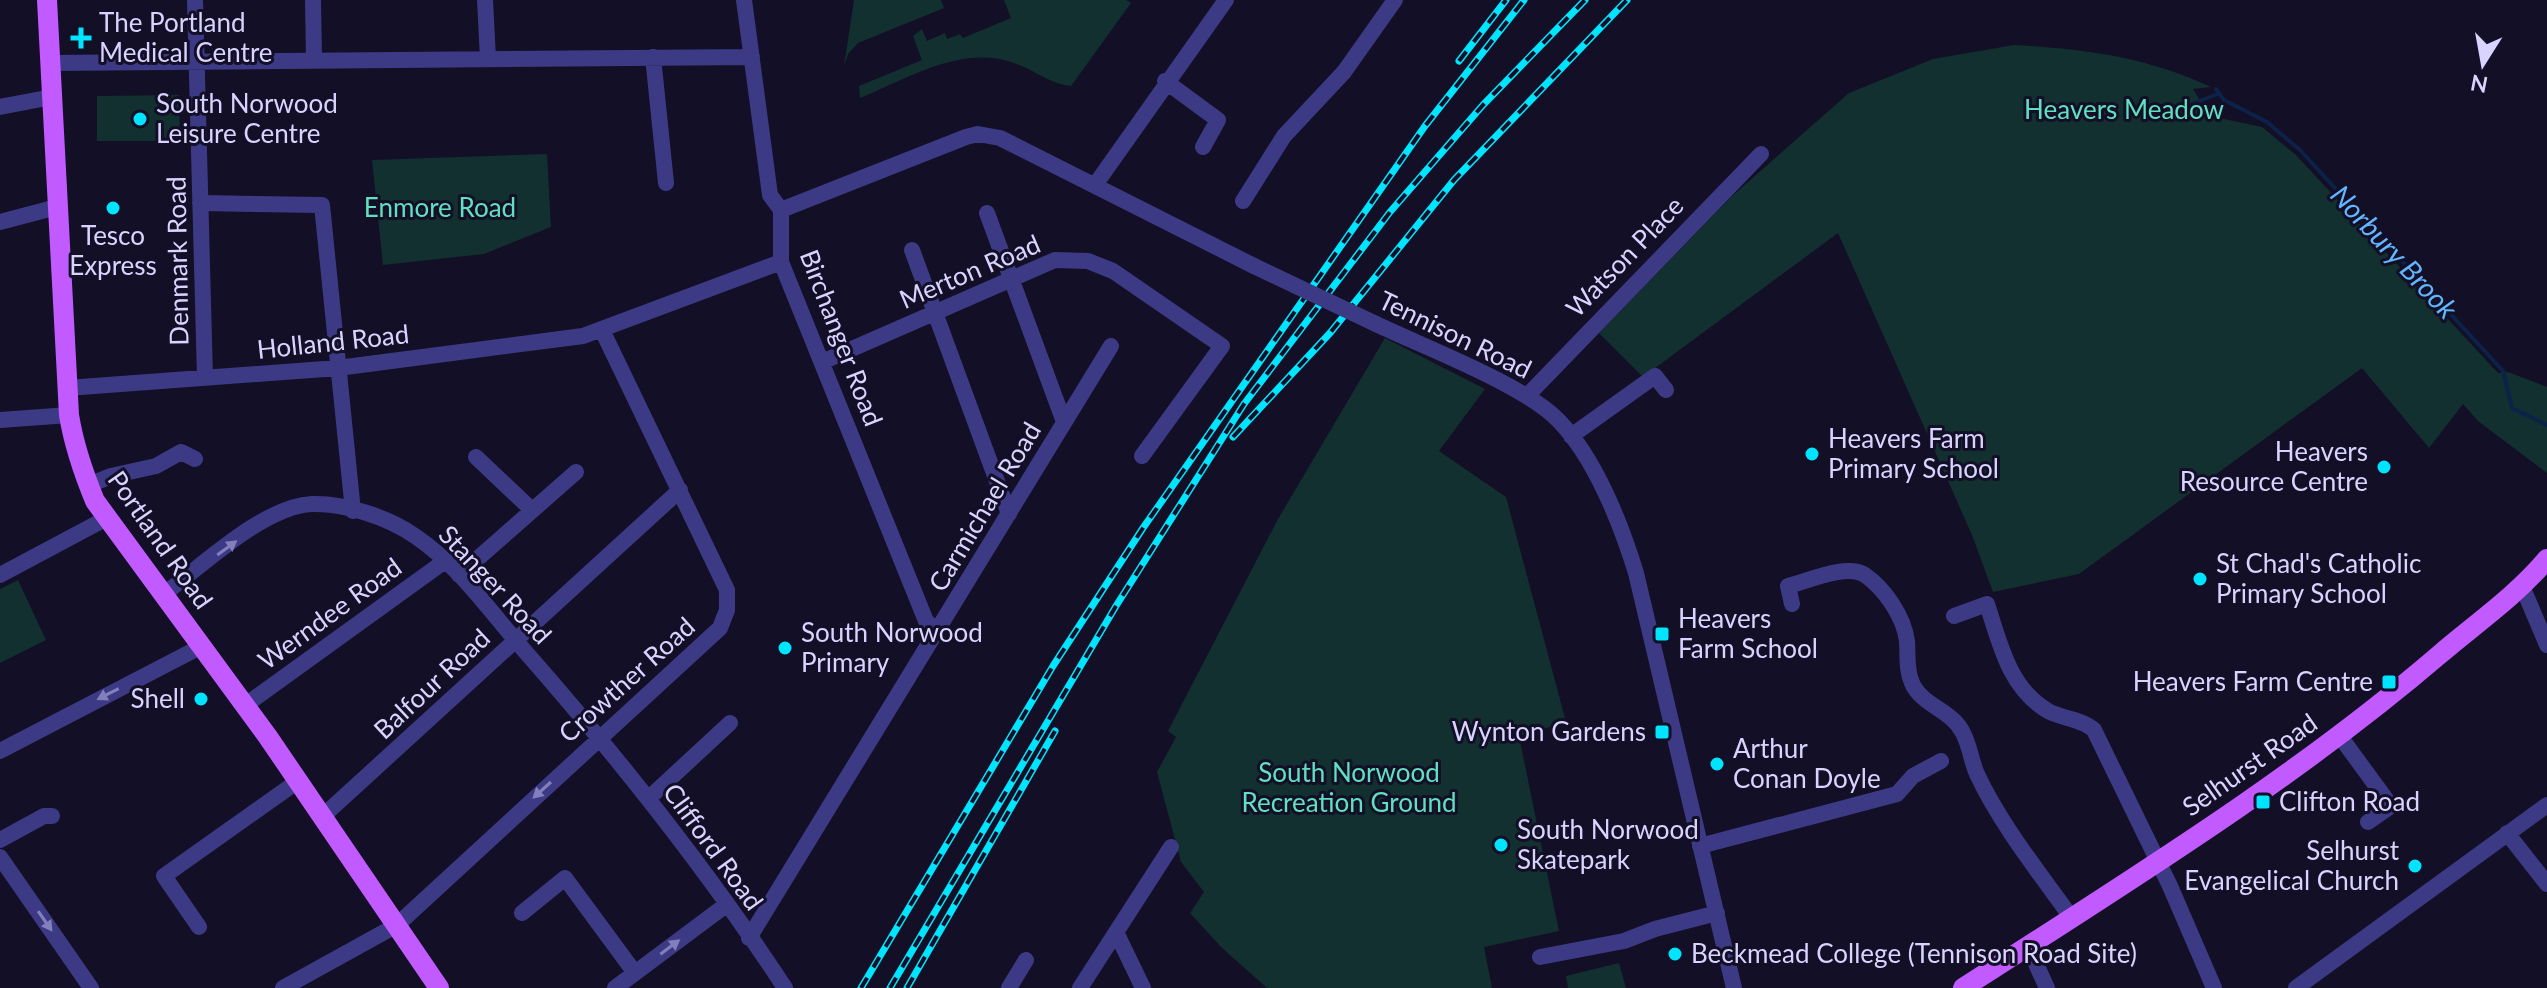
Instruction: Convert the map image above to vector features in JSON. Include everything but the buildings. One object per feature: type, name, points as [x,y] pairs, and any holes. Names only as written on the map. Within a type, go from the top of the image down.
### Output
[{"type":"main road","name":"Portland Road","points":[[47,0],[52,97],[48,210],[75,452],[107,518],[323,816],[439,988]]},
{"type":"main road","name":"Selhurst Road","points":[[1963,988],[2287,775],[2522,586],[2547,559]]},
{"type":"street","name":"Denmark Road","points":[[195,0],[205,378]]},
{"type":"street","points":[[313,0],[314,59]]},
{"type":"street","points":[[485,0],[488,59]]},
{"type":"street","name":"Birchanger Road","points":[[744,0],[770,195],[781,210],[781,262],[926,621],[937,632]]},
{"type":"street","points":[[1095,185],[1165,81],[1226,0]]},
{"type":"street","points":[[1243,201],[1284,136],[1344,72],[1395,0]]},
{"type":"street","points":[[653,57],[666,183]]},
{"type":"street","points":[[50,63],[752,57]]},
{"type":"street","points":[[1165,81],[1218,120],[1203,147]]},
{"type":"street","points":[[0,107],[52,97]]},
{"type":"street","name":"Tennison Road","points":[[781,210],[978,134],[1000,138],[1254,266],[1527,396],[1560,421],[1624,533],[1734,988]]},
{"type":"street","name":"Watson Place","points":[[1527,396],[1761,154]]},
{"type":"street","points":[[200,203],[322,205],[353,511]]},
{"type":"street","points":[[0,222],[48,210]]},
{"type":"street","points":[[987,213],[1064,422]]},
{"type":"street","points":[[912,250],[1009,514]]},
{"type":"street","name":"Merton Road","points":[[822,362],[1055,260],[1088,261],[1113,271],[1222,346],[1142,456]]},
{"type":"street","name":"Holland Road","points":[[67,388],[338,368],[554,341],[602,330],[648,309],[781,262]]},
{"type":"street","name":"Crowther Road","points":[[283,988],[397,925],[720,628],[727,610],[727,590],[602,330]]},
{"type":"street","name":"Carmichael Road","points":[[749,938],[1111,346]]},
{"type":"street","points":[[1571,436],[1655,376],[1666,390]]},
{"type":"street","points":[[0,420],[69,415]]},
{"type":"street","points":[[89,485],[111,476],[156,466],[181,452],[195,459]]},
{"type":"street","points":[[476,457],[532,510]]},
{"type":"street","points":[[459,575],[576,472]]},
{"type":"street","name":"Balfour Road","points":[[323,816],[680,490]]},
{"type":"street","name":"Stanger Road","points":[[164,594],[281,511],[320,504],[353,511],[411,533],[445,561],[600,737]]},
{"type":"street","points":[[0,575],[107,518]]},
{"type":"street","name":"Werndee Road","points":[[244,706],[445,561]]},
{"type":"street","points":[[1792,604],[1788,586],[1845,572],[1863,573],[1882,592],[1895,608],[1907,637],[1912,685],[1924,699],[1950,715],[1963,732],[1977,774],[1990,798],[2071,917]]},
{"type":"street","points":[[2522,586],[2542,613],[2547,645]]},
{"type":"street","points":[[1954,616],[1992,602],[2007,666],[2024,692],[2055,715],[2094,730],[2214,988]]},
{"type":"street","points":[[0,751],[202,646]]},
{"type":"street","points":[[649,798],[730,723]]},
{"type":"street","points":[[2339,735],[2391,806],[2368,822]]},
{"type":"street","name":"Clifford Road","points":[[600,737],[649,798],[785,988]]},
{"type":"street","points":[[1700,846],[1897,794],[1932,761]]},
{"type":"street","points":[[199,927],[164,876],[298,781]]},
{"type":"street","points":[[2296,988],[2547,805]]},
{"type":"street","points":[[0,840],[44,816],[52,816]]},
{"type":"street","points":[[2507,833],[2547,884]]},
{"type":"street","points":[[1080,988],[1171,847]]},
{"type":"street","points":[[0,857],[91,988]]},
{"type":"street","points":[[522,913],[565,878],[635,973]]},
{"type":"street","points":[[615,988],[726,905]]},
{"type":"street","points":[[1540,958],[1624,941],[1655,929],[1717,913]]},
{"type":"street","points":[[1116,932],[1143,988]]},
{"type":"street","points":[[2028,946],[2047,988]]},
{"type":"street","points":[[1009,988],[1026,960]]},
{"type":"green space","points":[[854,0],[941,0],[944,8],[858,43],[848,54],[844,66]]},
{"type":"green space","points":[[1004,0],[1126,0],[1131,3],[1071,86],[1057,83],[1014,63],[994,58],[975,58],[935,66],[860,98],[859,86],[922,60],[913,36],[922,29],[927,41],[945,33],[947,39],[960,34],[963,38],[1011,18]]},
{"type":"green space","name":"Heavers Meadow","points":[[2014,45],[2090,52],[2163,68],[2211,87],[2193,89],[2210,116],[2262,127],[2296,155],[2498,373],[2508,372],[2547,387],[2547,473],[2478,421],[2463,404],[2429,448],[2362,368],[2079,574],[1993,592],[1972,535],[1838,233],[1643,377],[1599,333],[1731,197],[1849,93],[1933,59]]},
{"type":"green space","name":"South Norwood Leisure Centre","points":[[179,95],[180,141],[97,141],[97,96]]},
{"type":"green space","name":"Enmore Road","points":[[547,154],[551,227],[484,254],[383,265],[372,160]]},
{"type":"green space","name":"South Norwood Recreation Ground","points":[[1385,338],[1485,389],[1439,451],[1506,497],[1566,722],[1519,736],[1559,931],[1484,947],[1492,988],[1267,988],[1221,947],[1190,913],[1204,892],[1181,862],[1157,772],[1176,737],[1168,731],[1278,519]]},
{"type":"green space","points":[[18,580],[46,640],[0,663],[0,589]]},
{"type":"green space","points":[[1619,963],[1626,988],[1568,988],[1566,976]]},
{"type":"waterway","name":"Norbury Brook","points":[[2216,89],[2224,100],[2267,122],[2300,150],[2503,371],[2512,408],[2547,425]]},
{"type":"waterway","name":"Norbury Brook","points":[[2181,108],[2218,94]]},
{"type":"railway","points":[[1459,61],[1506,0]]},
{"type":"railway","points":[[861,988],[1053,666],[1143,528],[1425,126],[1524,0]]},
{"type":"railway","points":[[890,988],[1116,606],[1244,404],[1390,212],[1483,105],[1585,0]]},
{"type":"railway","points":[[1233,437],[1330,333],[1454,180],[1627,0]]},
{"type":"railway","points":[[907,988],[1055,731]]},
{"type":"place","name":"The Portland Medical Centre","points":[[81,38]]},
{"type":"place","name":"South Norwood Leisure Centre","points":[[140,119]]},
{"type":"place","name":"Tesco Express","points":[[113,208]]},
{"type":"place","name":"Heavers Farm Primary School","points":[[1812,454]]},
{"type":"place","name":"Heavers Resource Centre","points":[[2384,467]]},
{"type":"place","name":"St Chad's Catholic Primary School","points":[[2200,579]]},
{"type":"place","name":"Heavers Farm School","points":[[1662,634]]},
{"type":"place","name":"South Norwood Primary","points":[[785,648]]},
{"type":"place","name":"Heavers Farm Centre","points":[[2389,682]]},
{"type":"place","name":"Shell","points":[[201,699]]},
{"type":"place","name":"Wynton Gardens","points":[[1662,732]]},
{"type":"place","name":"Arthur Conan Doyle","points":[[1717,764]]},
{"type":"place","name":"Clifton Road","points":[[2263,802]]},
{"type":"place","name":"South Norwood Skatepark","points":[[1501,845]]},
{"type":"place","name":"Selhurst Evangelical Church","points":[[2415,866]]},
{"type":"place","name":"Beckmead College (Tennison Road Site)","points":[[1675,954]]}]
